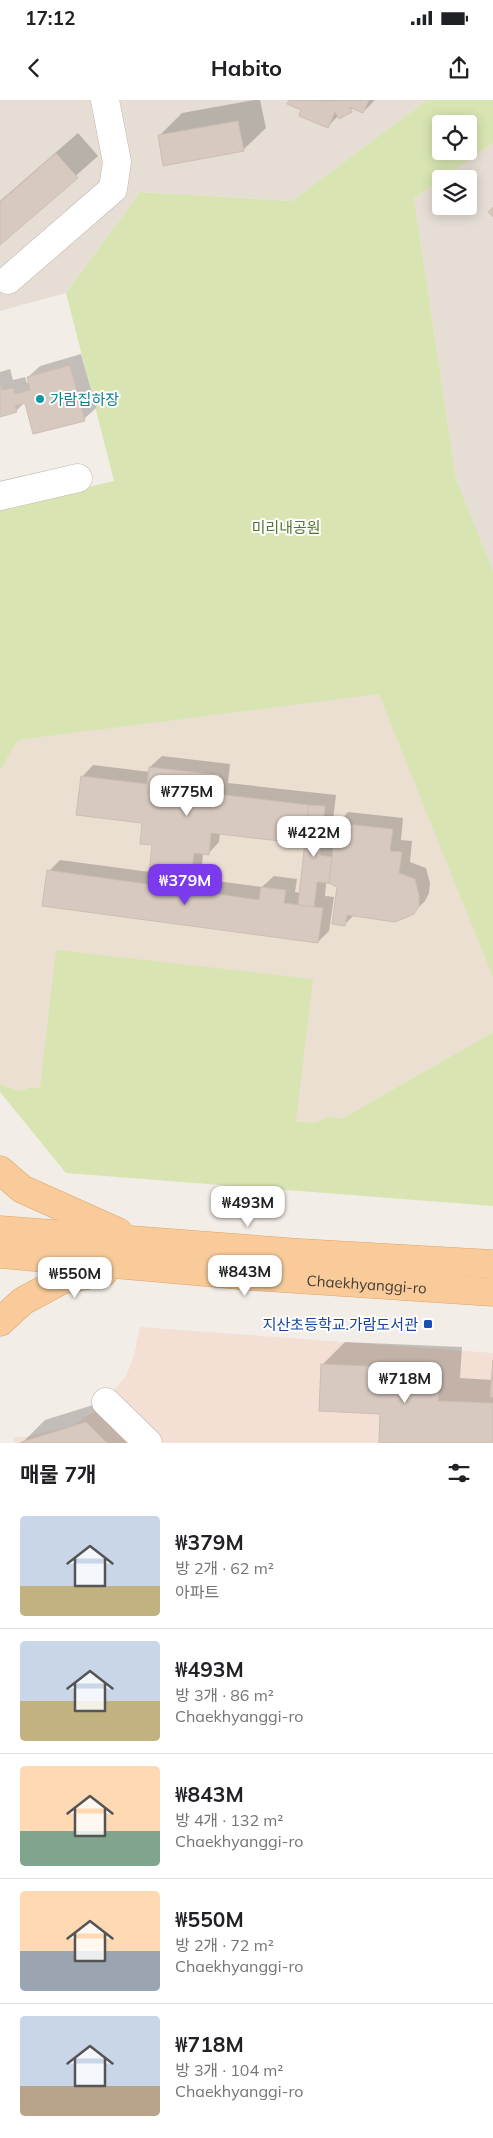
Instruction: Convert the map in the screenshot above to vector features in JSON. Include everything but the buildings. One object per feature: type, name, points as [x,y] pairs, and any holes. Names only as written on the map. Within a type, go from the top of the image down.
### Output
[{"type":"main road","points":[[0,1170],[22,1189],[139,1254]]},
{"type":"main road","name":"Chaekhyanggi-ro","points":[[0,1230],[251,1276],[493,1292]]},
{"type":"main road","name":"Chaekhyanggi-ro","points":[[0,1254],[139,1254],[493,1264]]},
{"type":"main road","points":[[0,1322],[23,1301],[62,1280],[139,1254]]},
{"type":"street","points":[[8,280],[113,189],[117,162],[105,100]]},
{"type":"street","points":[[0,496],[78,478]]},
{"type":"street","points":[[106,1402],[148,1443]]},
{"type":"shaded area","points":[[0,100],[427,100],[292,201],[140,192],[66,293],[0,311]]},
{"type":"shaded area","points":[[493,143],[493,572],[456,479],[414,198],[432,185],[432,215],[477,215],[477,170],[454,170],[468,160],[477,160],[477,154]]},
{"type":"shaded area","points":[[379,693],[493,978],[493,1032],[343,1118],[326,1117],[316,1123],[31,1087],[20,1091],[0,1084],[0,771],[18,740]]},
{"type":"shaded area","points":[[140,1327],[493,1353],[493,1443],[14,1443],[14,1437],[26,1437],[72,1426],[97,1410],[126,1376],[134,1356]]},
{"type":"green space","name":"미리내공원","points":[[427,100],[493,100],[493,143],[477,154],[477,115],[432,115],[432,160],[469,160],[454,170],[432,170],[432,185],[414,198],[456,479],[493,571],[493,978],[379,694],[18,740],[0,771],[0,508],[114,481],[66,293],[140,192],[292,201]]},
{"type":"green space","points":[[56,950],[313,979],[296,1121],[316,1123],[326,1117],[343,1118],[493,1032],[493,1206],[66,1173],[0,1092],[0,1084],[20,1091],[31,1087],[40,1088]]},
{"type":"place","name":"가람집하장","points":[[40,399]]},
{"type":"place","name":"지산초등학교.가람도서관","points":[[428,1324]]}]
